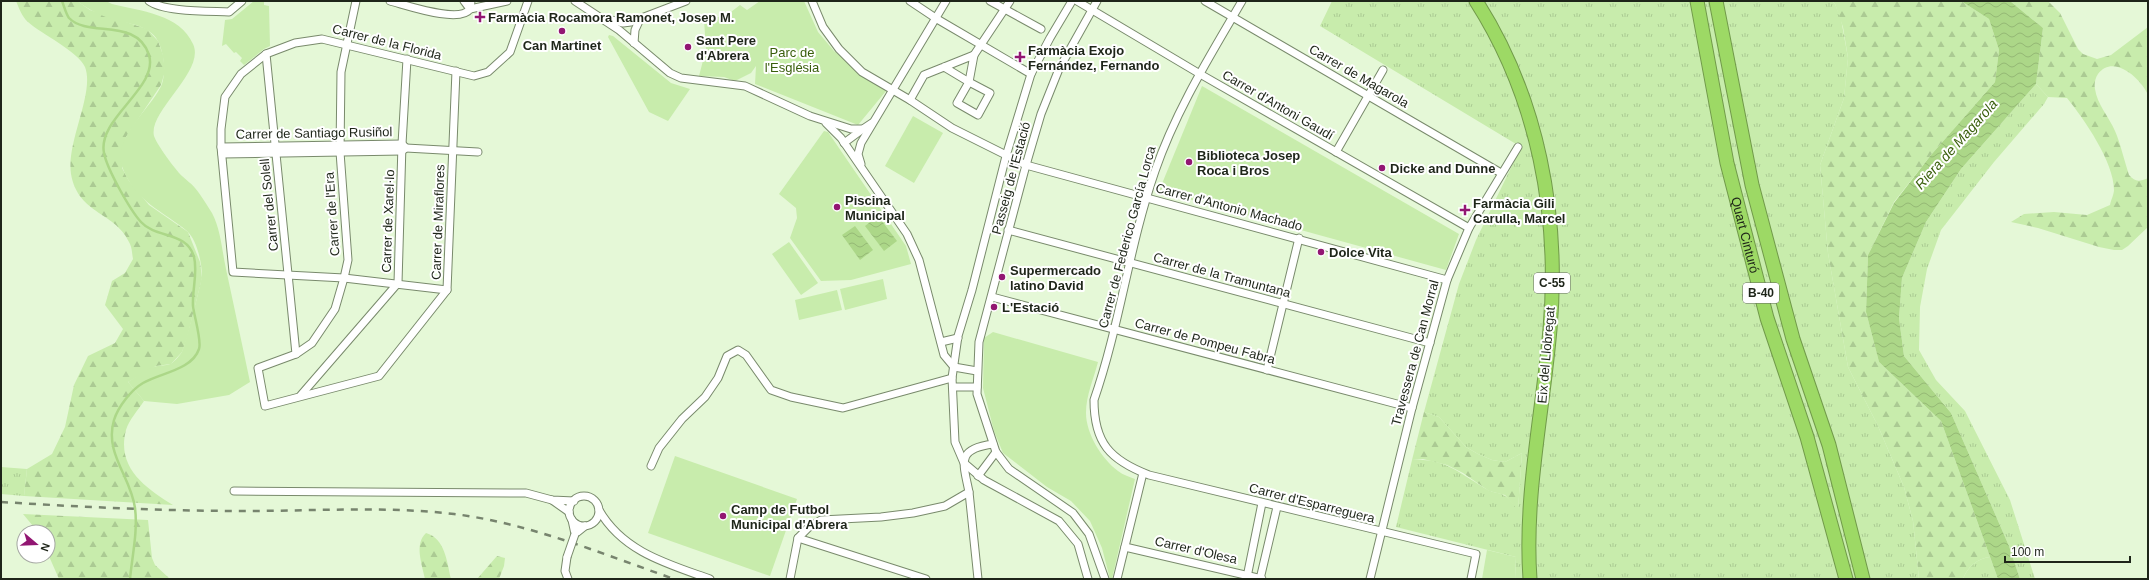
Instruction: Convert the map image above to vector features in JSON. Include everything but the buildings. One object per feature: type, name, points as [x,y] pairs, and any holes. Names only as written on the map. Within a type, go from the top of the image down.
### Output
[{"type":"highway","name":"Eix del Llobregat","points":[[1476,1],[1497,37],[1520,88],[1534,134],[1548,198],[1552,253],[1551,328],[1533,479],[1530,579]]},
{"type":"highway","name":"Eix del Llobregat","points":[[1487,1],[1505,34],[1531,98],[1550,169],[1556,203],[1559,289],[1538,525],[1537,579]]},
{"type":"highway","name":"Quart Cinturó","points":[[1697,1],[1728,163],[1753,264],[1767,318],[1807,437],[1846,579]]},
{"type":"highway","name":"Quart Cinturó","points":[[1716,1],[1752,185],[1793,339],[1829,445],[1863,579]]},
{"type":"street","points":[[149,1],[152,4],[179,9],[229,12],[242,1]]},
{"type":"street","name":"Carrer de l'Era","points":[[265,406],[258,368],[296,354],[312,343],[335,309],[344,278],[348,260],[340,152],[341,72],[356,1]]},
{"type":"street","points":[[390,1],[455,16],[468,12],[470,9],[507,1]]},
{"type":"street","points":[[464,1],[470,9]]},
{"type":"street","points":[[470,9],[471,1]]},
{"type":"street","points":[[477,1],[485,6]]},
{"type":"street","name":"Carrer de la Florida","points":[[288,274],[233,272],[221,147],[221,129],[225,97],[241,74],[266,54],[296,44],[322,39],[474,76],[488,72],[510,52],[528,1]]},
{"type":"street","points":[[575,1],[634,43],[670,73],[681,78],[746,86],[824,121],[851,129],[862,129]]},
{"type":"street","points":[[599,17],[623,23],[640,19],[686,1]]},
{"type":"street","name":"Carrer d'Antonio Machado","points":[[812,1],[823,27],[839,49],[862,72],[910,100],[952,128],[1026,165],[1299,238],[1448,280]]},
{"type":"street","points":[[910,1],[982,46],[1032,74]]},
{"type":"street","points":[[863,170],[858,154],[859,148],[891,90],[937,19],[946,1]]},
{"type":"street","points":[[990,1],[1041,29]]},
{"type":"street","points":[[910,100],[924,75],[974,55],[982,46],[1010,1]]},
{"type":"street","name":"Passeig de l'Estació","points":[[1072,1],[1050,38],[1032,74],[1006,156],[958,338],[952,378],[955,442],[964,463],[978,476],[1059,520],[1078,544],[1088,579]]},
{"type":"street","name":"Carrer d'Antoni Gaudí","points":[[1076,1],[1469,228]]},
{"type":"street","name":"Passeig de l'Estació","points":[[1097,1],[1060,69],[1041,114],[1008,230],[992,297],[979,342],[977,394],[996,452],[1009,469],[1073,513],[1089,534],[1105,579]]},
{"type":"street","name":"Carrer de Magarola","points":[[1205,1],[1501,173]]},
{"type":"street","name":"Carrer de Federico García Lorca","points":[[1143,473],[1118,460],[1104,445],[1094,420],[1094,400],[1148,197],[1170,133],[1200,74],[1242,1]]},
{"type":"street","points":[[634,43],[635,30],[640,19]]},
{"type":"street","name":"Carrer del Solell","points":[[266,54],[296,354]]},
{"type":"street","points":[[944,67],[969,82],[990,93],[978,115],[957,103],[969,82],[974,55]]},
{"type":"street","name":"Carrer de Xarel·lo","points":[[301,395],[398,283],[407,59]]},
{"type":"street","points":[[1336,152],[1382,70]]},
{"type":"street","name":"Carrer de Miraflores","points":[[265,406],[301,395],[379,376],[447,290],[456,72]]},
{"type":"street","points":[[824,121],[844,143],[908,234],[919,260],[944,355],[954,367],[978,371]]},
{"type":"street","points":[[844,143],[872,123]]},
{"type":"street","name":"Carrer de Santiago Rusiñol","points":[[221,147],[275,144],[340,144],[478,152]]},
{"type":"street","name":"Travessera de Can Morral","points":[[1370,579],[1412,408],[1448,280],[1469,228],[1518,147]]},
{"type":"street","name":"Carrer de Santiago Rusiñol","points":[[222,154],[340,152],[404,148]]},
{"type":"street","name":"Carrer de la Tramuntana","points":[[1008,230],[1430,343]]},
{"type":"street","points":[[1267,370],[1299,238]]},
{"type":"street","points":[[288,274],[398,283],[447,290]]},
{"type":"street","name":"Carrer de Pompeu Fabra","points":[[992,297],[1412,408]]},
{"type":"street","points":[[941,342],[958,338]]},
{"type":"street","points":[[651,466],[659,448],[682,419],[705,397],[718,378],[727,356],[738,350],[746,355],[771,390],[791,397],[843,408],[952,378]]},
{"type":"street","points":[[953,386],[978,387]]},
{"type":"street","points":[[978,579],[969,492],[964,463],[967,452],[976,446],[993,444]]},
{"type":"street","points":[[978,476],[996,452]]},
{"type":"street","points":[[1117,579],[1143,473]]},
{"type":"street","name":"Carrer d'Esparreguera","points":[[1143,473],[1277,507],[1476,554],[1471,579]]},
{"type":"street","points":[[234,491],[526,493],[552,500],[574,500],[587,497],[595,501],[609,525],[628,543],[655,560],[710,579]]},
{"type":"street","points":[[790,579],[798,538],[808,528],[821,520],[882,517],[914,513],[945,506],[969,492]]},
{"type":"street","points":[[552,500],[569,512],[575,534],[565,571],[568,579]]},
{"type":"street","points":[[569,512],[574,500]]},
{"type":"street","points":[[1247,577],[1262,503]]},
{"type":"street","points":[[1261,579],[1277,507]]},
{"type":"street","points":[[575,534],[598,518],[599,510]]},
{"type":"street","points":[[572,520],[579,525],[609,525]]},
{"type":"street","points":[[798,538],[926,579]]},
{"type":"street","name":"Carrer d'Olesa","points":[[1125,547],[1247,577],[1261,579]]},
{"type":"green space","points":[[16,1],[77,1],[90,10],[147,29],[158,41],[163,55],[165,71],[161,85],[126,137],[122,168],[129,181],[149,205],[188,232],[200,262],[202,278],[182,352],[171,364],[156,366],[128,382],[144,401],[127,426],[124,443],[125,455],[129,466],[136,475],[144,484],[173,505],[24,496],[27,469],[52,454],[65,427],[74,385],[88,356],[115,343],[123,329],[105,305],[112,281],[125,273],[133,259],[131,246],[124,233],[81,198],[75,187],[71,174],[72,147],[84,104],[86,90],[87,78],[85,67],[75,55],[28,22],[22,15]]},
{"type":"green space","points":[[77,1],[106,1],[112,4],[158,15],[179,26],[187,34],[193,44],[195,55],[192,66],[159,115],[154,126],[154,136],[162,151],[175,168],[202,197],[212,213],[217,226],[250,382],[229,395],[177,404],[144,401],[128,382],[149,369],[170,364],[182,352],[201,281],[201,265],[194,240],[191,235],[143,198],[128,180],[123,169],[121,158],[122,146],[127,135],[162,84],[164,63],[159,43],[152,33],[142,27],[102,15]]},
{"type":"green space","points":[[254,1],[264,1],[264,5],[269,6],[270,46],[244,65],[240,61],[242,58],[236,52],[234,53],[226,44],[222,46],[225,20],[232,19]]},
{"type":"green space","name":"Parc de l'Església","points":[[760,1],[804,1],[818,32],[834,51],[886,91],[858,125],[755,84],[756,66],[751,73],[735,81],[724,77],[699,76],[706,49],[704,20],[727,15],[740,5],[747,10]]},
{"type":"green space","points":[[1332,1],[1832,1],[1835,4],[1841,19],[1848,58],[1844,98],[1820,165],[1828,253],[1848,367],[1878,426],[1904,487],[1913,521],[1919,579],[1515,579],[1516,557],[1396,527],[1412,460],[1435,462],[1453,469],[1488,490],[1503,495],[1518,509],[1522,453],[1505,462],[1492,460],[1466,447],[1439,417],[1424,412],[1459,284],[1476,240],[1521,147],[1320,26]]},
{"type":"green space","points":[[1832,1],[1961,1],[1989,19],[1999,50],[1995,82],[1931,155],[1894,202],[1868,255],[1866,312],[1879,362],[1941,421],[1990,557],[1977,561],[1970,567],[1963,579],[1919,579],[1913,521],[1904,487],[1878,426],[1848,367],[1828,253],[1820,165],[1844,98],[1848,58],[1843,27],[1835,4]]},
{"type":"green space","points":[[2010,1],[2048,1],[2060,13],[2078,49],[2083,54],[2097,59],[2111,55],[2148,27],[2148,95],[2140,82],[2134,76],[2119,67],[2112,66],[2104,68],[2096,77],[2095,84],[2096,95],[2115,131],[2129,175],[2137,181],[2148,178],[2148,227],[2122,250],[2099,247],[2038,228],[2011,222],[2024,214],[2054,212],[2087,215],[2110,205],[2114,190],[2113,179],[2104,154],[2074,107],[2067,98],[2048,97],[2036,84],[2043,28]]},
{"type":"green space","points":[[609,35],[613,36],[671,83],[690,89],[668,121],[649,112],[608,37]]},
{"type":"green space","points":[[2036,84],[2048,97],[2044,104],[1994,162],[1941,230],[1927,269],[1920,307],[1919,350],[1936,380],[1965,411],[2010,500],[2035,579],[2020,579],[2009,546],[1951,413],[1904,356],[1899,318],[1902,278],[1926,222],[1961,169]]},
{"type":"green space","points":[[1202,86],[1459,234],[1446,270],[1159,191]]},
{"type":"green space","points":[[913,116],[943,133],[914,183],[885,166]]},
{"type":"green space","name":"Piscina Municipal","points":[[824,131],[828,132],[906,246],[911,264],[851,280],[821,281],[790,238],[797,218],[796,208],[779,194]]},
{"type":"green space","points":[[789,242],[818,283],[801,295],[772,254]]},
{"type":"green space","points":[[883,279],[887,299],[845,310],[840,289]]},
{"type":"green space","points":[[837,290],[842,310],[799,320],[795,300]]},
{"type":"green space","points":[[993,332],[1098,362],[1086,406],[1089,429],[1096,445],[1106,460],[1126,476],[1135,479],[1112,579],[1110,579],[1102,548],[1090,521],[1071,501],[1047,487],[1003,453],[994,431],[983,388],[984,338]]},
{"type":"green space","points":[[1424,412],[1439,417],[1466,447],[1492,460],[1505,462],[1522,453],[1518,510],[1505,495],[1489,491],[1463,473],[1447,465],[1423,459],[1412,460]]},
{"type":"green space","name":"Camp de Futbol Municipal d'Abrera","points":[[675,456],[797,499],[770,576],[648,533]]},
{"type":"green space","points":[[1,467],[27,469],[24,496],[1,494]]},
{"type":"green space","points":[[23,514],[148,520],[152,558],[155,565],[170,579],[59,579],[52,564],[56,564],[56,524],[31,524]]},
{"type":"green space","points":[[426,533],[437,540],[441,545],[451,579],[425,579],[420,554],[420,543]]},
{"type":"green space","points":[[1487,550],[1516,557],[1515,579],[1482,579]]},
{"type":"green space","points":[[497,556],[505,558],[504,566],[499,579],[477,579]]},
{"type":"green space","points":[[1990,557],[1998,579],[1963,579],[1970,567],[1977,561]]},
{"type":"water","name":"Riera de Magarola","points":[[1961,1],[2010,1],[2043,28],[2036,84],[1961,169],[1926,222],[1902,278],[1899,318],[1904,356],[1951,413],[2009,546],[2020,579],[1998,579],[1941,421],[1879,362],[1866,312],[1868,255],[1894,203],[1931,155],[1995,82],[1999,50],[1989,19]]},
{"type":"water","points":[[878,216],[897,241],[884,251],[865,226]]},
{"type":"water","points":[[855,226],[873,250],[860,260],[842,235]]},
{"type":"waterway","points":[[62,1],[69,18],[77,24],[123,32],[134,36],[143,43],[149,55],[150,67],[145,79],[137,91],[109,128],[104,140],[104,153],[120,189],[136,216],[147,227],[185,243],[190,249],[195,263],[193,306],[199,335],[199,349],[190,362],[138,386],[126,399],[114,420],[112,443],[119,465],[133,497],[136,517],[130,579]]},
{"type":"railway","points":[[1,502],[183,510],[402,510],[454,514],[510,524],[565,540],[674,579]]},
{"type":"place","name":"Farmàcia Rocamora Ramonet, Josep M.","points":[[480,17]]},
{"type":"place","name":"Can Martinet","points":[[562,31]]},
{"type":"place","name":"Sant Pere d'Abrera","points":[[688,47]]},
{"type":"place","name":"Farmàcia Exojo Fernández, Fernando","points":[[1020,57]]},
{"type":"place","name":"Biblioteca Josep Roca i Bros","points":[[1189,162]]},
{"type":"place","name":"Dicke and Dunne","points":[[1382,168]]},
{"type":"place","name":"Piscina Municipal","points":[[837,207]]},
{"type":"place","name":"Farmàcia Gili Carulla, Marcel","points":[[1465,210]]},
{"type":"place","name":"Dolce Vita","points":[[1321,252]]},
{"type":"place","name":"Supermercado latino David","points":[[1002,277]]},
{"type":"place","name":"L'Estació","points":[[994,307]]},
{"type":"place","name":"Camp de Futbol Municipal d'Abrera","points":[[723,516]]}]
